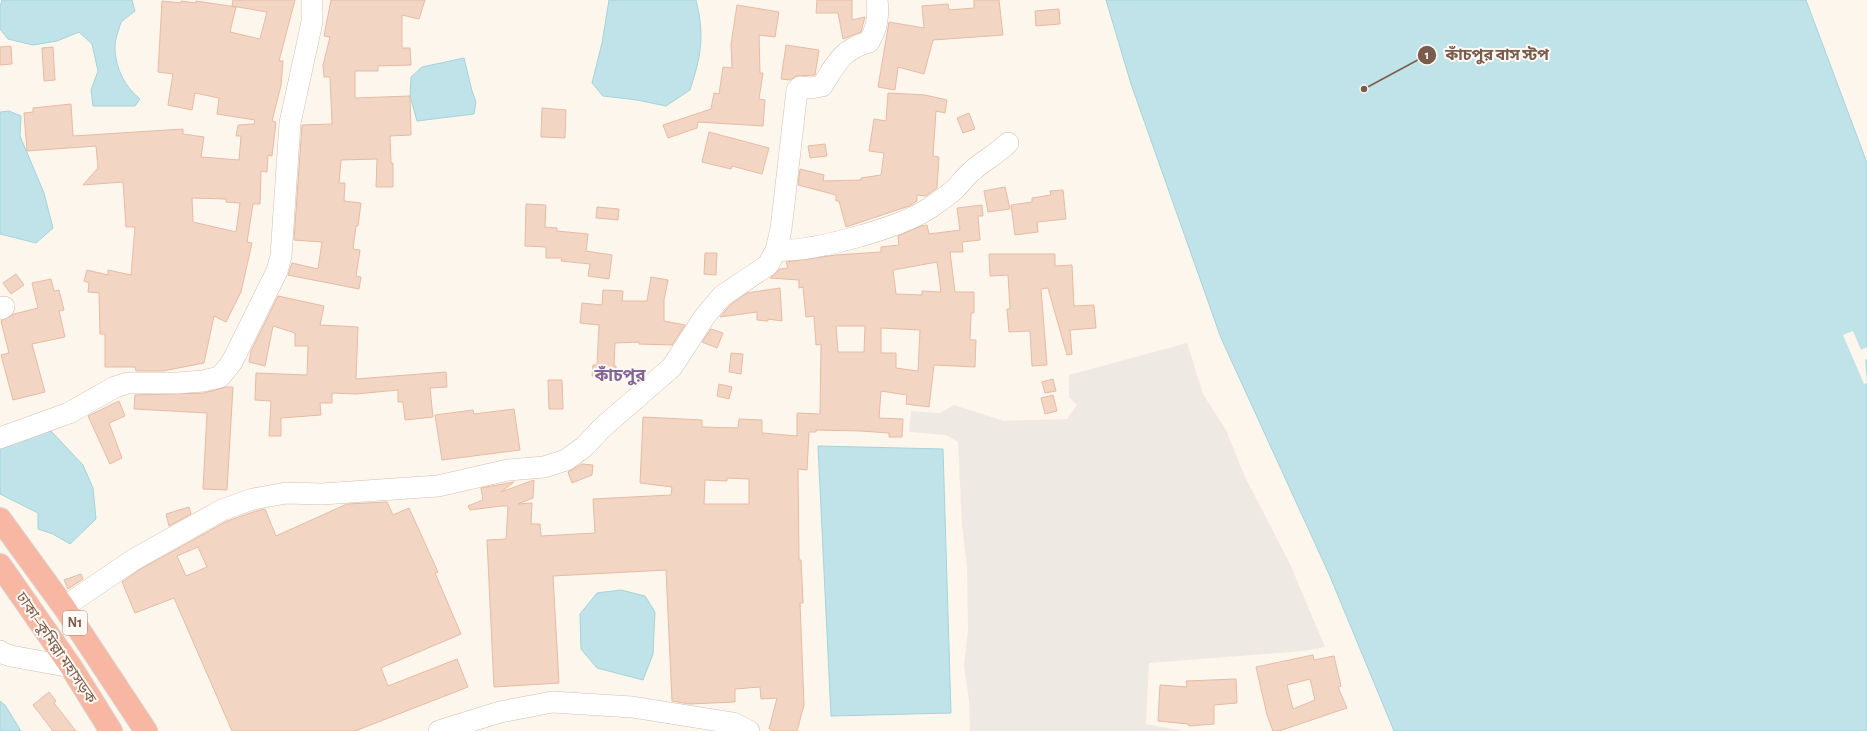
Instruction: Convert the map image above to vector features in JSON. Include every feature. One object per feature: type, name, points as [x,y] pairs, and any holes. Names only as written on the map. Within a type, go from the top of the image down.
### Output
[{"type":"highway","name":"ঢাকা–কুমিল্লা মহাসড়ক","points":[[0,519],[64,606],[146,731]]},
{"type":"highway","name":"ঢাকা–কুমিল্লা মহাসড়ক","points":[[0,565],[71,666],[111,731]]},
{"type":"street","points":[[0,438],[69,413],[115,387],[128,383],[178,383],[203,380],[220,376],[232,362],[277,271],[281,256],[290,123],[312,22],[312,0]]},
{"type":"street","points":[[64,606],[133,560],[222,510],[253,499],[286,493],[322,494],[438,486],[508,470],[544,467],[566,460],[584,448],[603,427],[672,367],[705,316],[722,296],[768,265],[776,250],[781,229],[798,90],[800,87],[822,86],[835,62],[857,45],[869,42],[875,31],[879,12],[877,0]]},
{"type":"street","points":[[776,250],[787,251],[824,245],[894,224],[927,210],[954,190],[972,170],[997,154],[1008,143]]},
{"type":"street","points":[[0,650],[2,654],[71,666]]},
{"type":"street","points":[[439,731],[500,712],[552,702],[632,707],[733,723],[749,731]]},
{"type":"shaded area","points":[[1187,343],[1203,394],[1226,430],[1245,477],[1290,564],[1325,647],[1303,651],[1149,663],[1146,724],[1184,731],[970,731],[969,700],[964,666],[968,630],[967,567],[962,525],[958,442],[946,435],[909,432],[911,411],[940,413],[954,405],[1004,421],[1067,419],[1077,405],[1069,397],[1069,375]]},
{"type":"water","points":[[2,0],[132,0],[135,11],[121,22],[115,47],[119,71],[130,89],[140,99],[135,106],[93,106],[91,90],[98,71],[92,44],[79,32],[57,41],[33,45],[8,39],[0,29],[0,7]]},
{"type":"water","points":[[609,0],[696,0],[701,35],[697,67],[690,90],[666,106],[637,100],[603,96],[592,83],[602,43]]},
{"type":"water","points":[[1106,0],[1806,0],[1867,163],[1867,731],[1394,731],[1329,574],[1221,338],[1131,84]]},
{"type":"water","points":[[464,58],[476,102],[474,114],[417,121],[410,96],[411,77],[422,67]]},
{"type":"water","points":[[9,111],[21,116],[20,136],[44,193],[53,228],[36,243],[0,234],[0,112]]},
{"type":"water","points":[[51,431],[83,465],[93,488],[96,519],[70,544],[53,534],[38,529],[38,513],[0,494],[0,446],[10,446],[26,433]]},
{"type":"water","points":[[818,446],[943,449],[951,713],[831,716]]},
{"type":"water","points":[[621,590],[645,596],[655,612],[653,654],[643,680],[597,668],[581,649],[580,614],[597,593]]},
{"type":"water","points":[[0,701],[5,705],[21,731],[0,731]]},
{"type":"pier","points":[[1853,331],[1861,350],[1867,347],[1867,359],[1865,360],[1867,383],[1864,384],[1843,335]]},
{"type":"building","points":[[233,0],[295,0],[279,61],[283,61],[281,85],[272,121],[276,122],[272,156],[268,155],[267,172],[261,171],[260,204],[253,204],[247,242],[252,243],[241,292],[226,322],[214,316],[204,363],[163,371],[136,371],[135,367],[105,367],[105,334],[100,334],[99,293],[88,292],[89,283],[84,281],[87,270],[108,275],[108,270],[131,275],[135,227],[126,227],[123,182],[83,185],[98,168],[96,146],[27,151],[24,113],[33,112],[33,108],[71,104],[73,136],[183,129],[183,134],[204,137],[201,157],[239,160],[241,136],[236,136],[238,125],[254,124],[255,120],[217,114],[219,98],[195,93],[192,110],[168,105],[173,74],[158,72],[162,1],[196,3],[196,1],[236,7],[230,32],[260,39],[267,12],[232,6]],"holes":[[[192,198],[226,199],[226,202],[240,203],[236,232],[193,222]]]},
{"type":"building","points":[[331,0],[425,0],[419,19],[402,15],[402,48],[410,48],[411,65],[378,66],[378,71],[355,71],[355,98],[410,96],[411,135],[390,136],[391,163],[393,163],[393,187],[376,187],[377,159],[341,160],[339,183],[345,183],[344,201],[361,203],[353,249],[360,250],[356,276],[361,277],[359,289],[288,275],[292,263],[318,269],[322,242],[294,240],[302,125],[332,124],[330,77],[324,77],[323,65],[330,37],[324,36]]},
{"type":"building","points":[[817,0],[852,0],[852,20],[865,17],[861,32],[843,39],[838,13],[816,13]]},
{"type":"building","points":[[974,0],[999,0],[1003,35],[933,40],[924,74],[898,67],[895,90],[878,87],[889,22],[924,28],[922,6],[948,4],[949,10],[974,8]]},
{"type":"building","points":[[737,5],[779,12],[775,37],[759,35],[760,73],[763,73],[759,99],[765,100],[763,126],[698,122],[697,128],[668,138],[663,125],[711,109],[714,93],[719,94],[723,67],[732,68],[731,44]]},
{"type":"building","points":[[1059,9],[1060,24],[1036,26],[1035,11]]},
{"type":"building","points":[[786,45],[819,50],[815,75],[796,76],[790,80],[781,79]]},
{"type":"building","points":[[11,46],[12,64],[0,65],[0,47]]},
{"type":"building","points":[[53,47],[55,80],[44,81],[42,48]]},
{"type":"building","points":[[888,93],[925,95],[947,100],[945,113],[936,111],[933,156],[939,157],[937,188],[926,196],[917,195],[917,201],[909,206],[846,227],[839,201],[836,201],[836,195],[798,185],[800,169],[824,175],[823,181],[861,180],[861,178],[881,175],[884,153],[869,151],[874,119],[886,121]]},
{"type":"building","points":[[542,108],[566,110],[565,138],[541,137]]},
{"type":"building","points":[[969,113],[975,129],[963,133],[957,118]]},
{"type":"building","points":[[709,132],[769,148],[762,174],[732,166],[731,169],[702,162]]},
{"type":"building","points":[[825,144],[827,156],[810,158],[808,146]]},
{"type":"building","points":[[1005,187],[1010,209],[988,212],[984,191]]},
{"type":"building","points":[[1063,190],[1066,219],[1037,222],[1038,232],[1015,235],[1011,205],[1032,202],[1032,198],[1051,195],[1050,191]]},
{"type":"building","points":[[526,204],[546,205],[545,227],[557,228],[557,231],[588,234],[586,251],[612,255],[609,279],[588,276],[590,264],[561,261],[562,258],[546,258],[546,247],[525,246]]},
{"type":"building","points":[[982,205],[983,216],[978,216],[980,240],[962,242],[963,252],[950,252],[955,292],[974,292],[974,313],[971,313],[970,340],[976,340],[975,367],[934,365],[929,407],[906,404],[907,395],[881,391],[879,418],[903,419],[902,437],[889,437],[889,433],[861,431],[816,430],[816,432],[809,432],[807,470],[798,469],[799,560],[801,560],[803,603],[800,603],[804,705],[797,731],[776,731],[769,729],[777,698],[761,699],[760,687],[735,689],[735,702],[689,704],[672,701],[666,570],[553,576],[559,683],[494,687],[487,540],[506,539],[508,506],[470,510],[468,506],[483,500],[481,488],[514,482],[501,492],[534,480],[533,498],[518,504],[532,503],[531,524],[540,524],[541,536],[595,533],[593,499],[671,495],[672,487],[640,483],[643,417],[702,420],[702,427],[738,428],[739,419],[762,420],[762,433],[797,436],[797,413],[820,414],[821,344],[816,345],[814,316],[806,317],[803,287],[799,288],[799,280],[770,278],[780,269],[788,268],[786,262],[836,255],[881,252],[881,247],[899,245],[898,236],[921,226],[927,225],[929,234],[960,230],[957,208]],"holes":[[[937,262],[941,292],[922,291],[922,295],[896,294],[893,270]],[[836,326],[865,326],[864,352],[838,352]],[[881,328],[920,330],[918,371],[896,368],[896,353],[881,353]],[[727,478],[749,479],[749,504],[704,504],[705,480],[727,481]]]},
{"type":"building","points":[[597,207],[619,209],[618,220],[596,218]]},
{"type":"building","points":[[705,253],[717,253],[716,275],[704,274]]},
{"type":"building","points":[[989,254],[1055,254],[1055,266],[1072,265],[1074,306],[1094,305],[1096,328],[1070,330],[1072,354],[1067,355],[1048,288],[1041,289],[1047,365],[1032,366],[1030,331],[1009,332],[1007,309],[1010,309],[1008,275],[990,276]]},
{"type":"building","points":[[16,274],[24,285],[11,294],[3,283]]},
{"type":"building","points":[[651,277],[668,280],[664,300],[664,321],[685,325],[672,345],[639,344],[639,342],[615,343],[614,366],[616,366],[616,377],[592,376],[593,365],[597,365],[599,325],[580,323],[582,303],[602,305],[603,290],[623,291],[622,301],[647,301]]},
{"type":"building","points":[[51,279],[54,291],[59,290],[64,310],[59,311],[65,337],[32,344],[45,392],[13,400],[1,355],[9,353],[1,321],[14,314],[38,308],[32,283]]},
{"type":"building","points":[[780,288],[782,321],[768,319],[768,321],[757,320],[757,312],[720,317],[730,305],[747,293]]},
{"type":"building","points":[[278,296],[324,306],[320,325],[358,327],[356,379],[446,372],[447,387],[430,388],[433,417],[405,420],[403,402],[398,402],[398,390],[356,394],[332,393],[332,403],[320,403],[321,415],[281,418],[281,436],[269,436],[271,401],[255,400],[256,373],[307,375],[308,346],[295,346],[295,333],[273,326],[265,366],[249,362],[251,351]]},
{"type":"building","points":[[711,329],[723,333],[717,348],[702,342]]},
{"type":"building","points":[[731,353],[743,354],[741,374],[729,372]]},
{"type":"building","points":[[1053,379],[1056,391],[1045,393],[1042,382]]},
{"type":"building","points":[[548,380],[562,380],[563,409],[549,409]]},
{"type":"building","points":[[719,384],[732,387],[729,399],[717,396]]},
{"type":"building","points":[[226,387],[233,387],[227,490],[203,489],[207,413],[134,409],[135,395],[204,393]]},
{"type":"building","points":[[1053,395],[1057,411],[1045,414],[1041,398]]},
{"type":"building","points":[[119,401],[125,416],[109,423],[122,458],[110,464],[88,416]]},
{"type":"building","points":[[514,409],[520,450],[442,460],[435,415],[473,410],[474,414]]},
{"type":"building","points":[[582,464],[593,465],[592,475],[572,483],[568,472]]},
{"type":"building","points":[[387,502],[393,515],[409,508],[438,572],[435,573],[461,634],[381,668],[388,686],[457,659],[468,687],[355,731],[232,731],[174,598],[135,613],[122,582],[139,570],[227,521],[265,509],[276,536],[347,504]],"holes":[[[198,547],[207,567],[186,576],[177,556]]]},
{"type":"building","points":[[189,507],[191,514],[169,526],[166,514]]},
{"type":"building","points":[[81,574],[83,579],[68,589],[64,580]]},
{"type":"building","points":[[1313,655],[1314,660],[1334,656],[1341,686],[1338,687],[1347,708],[1279,731],[1273,731],[1267,715],[1256,667]],"holes":[[[1310,679],[1315,700],[1293,709],[1287,685]]]},
{"type":"building","points":[[1236,679],[1237,703],[1214,705],[1214,724],[1189,726],[1188,724],[1158,721],[1160,685],[1187,687],[1186,681]]},
{"type":"building","points":[[49,692],[56,701],[54,703],[76,731],[53,731],[33,705]]},
{"type":"place","name":"কাঁচপুর বাস স্টপ","points":[[1364,89]]},
{"type":"district","name":"কাঁচপুর","points":[[620,375]]}]
